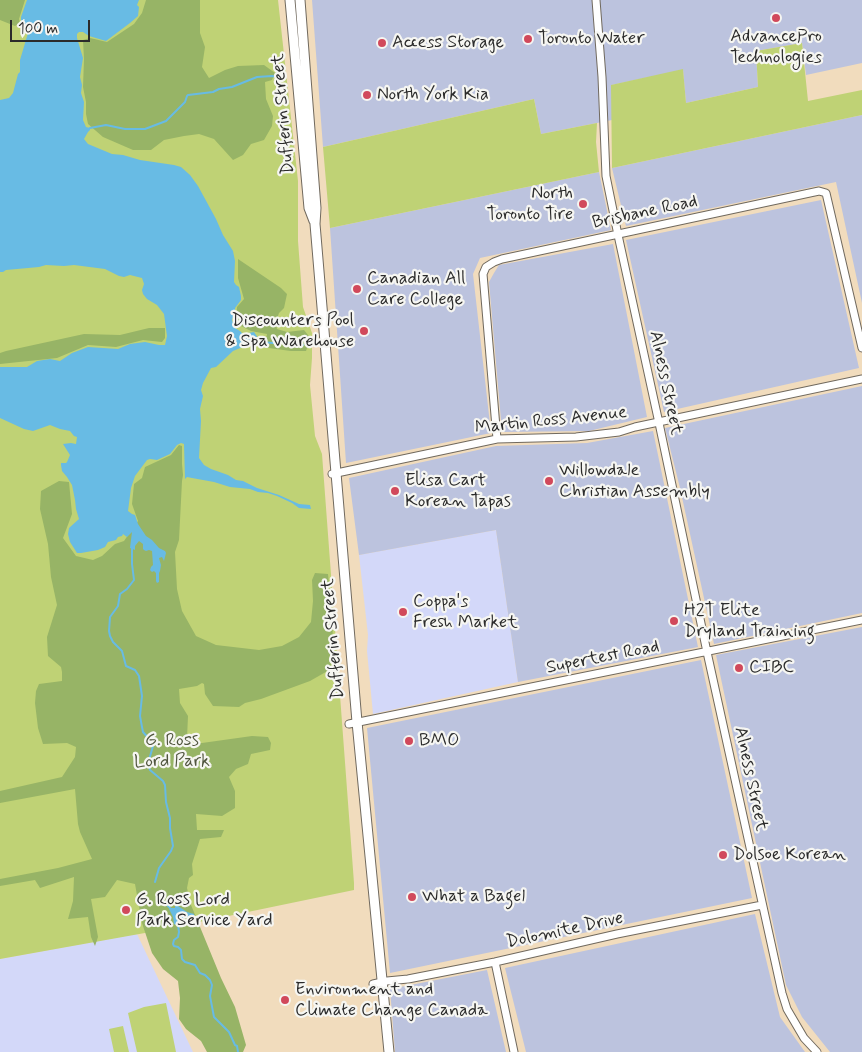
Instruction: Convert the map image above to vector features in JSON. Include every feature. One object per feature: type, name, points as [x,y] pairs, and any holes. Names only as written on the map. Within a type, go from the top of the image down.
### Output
[{"type":"main road","name":"Dufferin Street","points":[[290,0],[309,208],[315,224]]},
{"type":"main road","name":"Dufferin Street","points":[[300,0],[353,723],[378,983],[388,1052]]},
{"type":"street","name":"Alness Street","points":[[596,0],[602,77],[606,176],[618,235],[782,993],[787,1009],[804,1038],[817,1052]]},
{"type":"street","name":"Brisbane Road","points":[[497,439],[483,274],[486,267],[502,259],[819,191],[826,193],[862,348]]},
{"type":"street","name":"Martin Ross Avenue","points":[[334,474],[497,439],[576,437],[619,432],[862,379]]},
{"type":"street","name":"Supertest Road","points":[[353,723],[862,620]]},
{"type":"street","name":"Dolomite Drive","points":[[378,983],[495,962],[616,934],[762,905]]},
{"type":"street","points":[[495,962],[514,1052]]},
{"type":"shaded area","points":[[312,0],[862,0],[862,63],[806,75],[802,43],[756,51],[758,87],[686,103],[683,70],[612,85],[612,120],[541,134],[534,99],[323,147]]},
{"type":"shaded area","points":[[862,115],[862,303],[836,182],[626,226],[612,168]]},
{"type":"shaded area","points":[[599,172],[611,230],[480,258],[473,274],[491,433],[346,463],[330,228]]},
{"type":"shaded area","points":[[821,200],[859,368],[664,412],[626,240]]},
{"type":"shaded area","points":[[613,244],[647,417],[589,431],[502,432],[489,282],[494,273],[499,265]]},
{"type":"shaded area","points":[[862,386],[862,613],[714,644],[665,428]]},
{"type":"shaded area","points":[[653,431],[698,647],[518,682],[496,530],[359,555],[349,478],[496,446],[587,443]]},
{"type":"shaded area","points":[[496,530],[518,682],[373,714],[367,651],[368,635],[359,555]]},
{"type":"shaded area","points":[[862,627],[862,1052],[830,1052],[802,1017],[786,985],[716,655]]},
{"type":"shaded area","points":[[701,660],[752,898],[390,973],[367,728]]},
{"type":"shaded area","points":[[755,914],[780,1017],[805,1052],[526,1052],[505,968]]},
{"type":"shaded area","points":[[137,934],[193,1052],[0,1052],[0,959]]},
{"type":"shaded area","points":[[487,970],[506,1052],[395,1052],[390,989]]},
{"type":"green space","name":"G. Ross Lord Park","points":[[0,0],[278,0],[298,181],[298,241],[303,307],[312,333],[310,385],[315,436],[322,454],[354,890],[156,931],[0,959]]},
{"type":"green space","points":[[0,0],[25,0],[19,19],[20,23],[15,26],[0,20]]},
{"type":"green space","points":[[146,0],[200,0],[200,33],[205,47],[202,67],[209,78],[238,66],[264,65],[275,73],[272,80],[265,82],[266,99],[273,116],[272,126],[264,140],[251,144],[243,155],[233,160],[214,139],[199,134],[164,140],[151,150],[133,150],[103,137],[88,124],[83,87],[83,40],[90,38],[107,42],[134,24],[142,13]]},
{"type":"green space","points":[[802,43],[808,101],[862,90],[862,115],[612,168],[611,85],[683,69],[686,103],[758,87],[756,51]]},
{"type":"green space","points":[[534,99],[541,134],[597,123],[596,142],[599,172],[330,228],[323,147]]},
{"type":"green space","points":[[238,259],[287,294],[284,308],[279,313],[276,322],[277,329],[287,332],[304,330],[310,340],[306,351],[261,347],[265,344],[267,334],[251,331],[236,322],[237,307],[244,299],[238,278]]},
{"type":"green space","points":[[149,328],[165,328],[165,338],[162,342],[143,340],[116,347],[88,345],[57,358],[0,364],[0,353],[6,351],[84,334],[120,335]]},
{"type":"green space","points":[[179,445],[182,446],[183,475],[179,540],[175,552],[177,589],[182,611],[196,636],[216,645],[259,650],[282,646],[299,637],[311,622],[312,580],[315,573],[328,574],[333,624],[331,669],[310,681],[245,703],[239,707],[213,706],[205,694],[204,684],[202,683],[197,686],[179,689],[180,703],[188,716],[187,738],[190,743],[252,736],[268,737],[271,743],[270,750],[251,754],[248,764],[236,769],[229,777],[235,791],[235,808],[222,816],[196,814],[197,830],[224,830],[221,837],[200,839],[192,864],[193,875],[189,878],[187,888],[191,905],[235,1007],[246,1045],[243,1052],[207,1052],[201,1041],[186,1029],[179,1019],[180,998],[178,981],[163,969],[152,953],[142,923],[135,884],[117,880],[105,897],[91,899],[98,937],[95,946],[91,937],[88,917],[68,919],[73,901],[74,877],[40,888],[35,880],[0,886],[0,879],[58,868],[92,859],[78,824],[75,789],[0,803],[0,791],[62,777],[75,757],[76,747],[67,743],[43,744],[38,728],[35,703],[39,684],[62,681],[61,667],[48,656],[47,637],[57,605],[51,577],[48,544],[40,509],[41,491],[59,481],[69,482],[72,514],[63,538],[76,556],[93,560],[102,556],[115,544],[124,541],[138,521],[132,504],[134,484],[142,478],[145,467],[171,455]]},
{"type":"green space","points":[[166,1003],[176,1052],[137,1052],[128,1013],[144,1007]]},
{"type":"green space","points":[[123,1026],[129,1052],[114,1052],[109,1029]]},
{"type":"water","points":[[27,0],[139,0],[137,5],[139,7],[138,16],[106,41],[89,36],[83,32],[77,34],[83,58],[80,77],[81,93],[84,102],[83,120],[86,127],[90,128],[84,139],[88,144],[112,154],[181,167],[198,186],[233,251],[235,261],[234,282],[239,287],[241,296],[241,300],[235,308],[235,317],[232,320],[235,328],[243,334],[254,332],[258,338],[265,339],[264,341],[233,351],[216,367],[211,368],[201,390],[203,396],[200,409],[199,458],[204,465],[211,469],[299,504],[310,505],[311,509],[299,508],[268,493],[187,477],[185,479],[184,444],[181,443],[170,454],[157,460],[147,460],[135,476],[131,488],[128,511],[135,515],[138,524],[146,536],[166,553],[164,561],[162,557],[159,558],[161,565],[159,582],[157,583],[156,573],[150,570],[153,565],[152,551],[144,550],[143,544],[139,541],[135,546],[135,550],[130,548],[132,532],[127,537],[123,534],[98,550],[81,553],[77,553],[70,542],[69,528],[79,519],[72,485],[62,471],[61,463],[66,463],[70,455],[63,444],[76,444],[77,437],[70,431],[50,425],[33,431],[0,418],[0,367],[27,367],[37,361],[50,359],[60,361],[72,353],[88,347],[118,349],[130,344],[145,342],[165,345],[167,336],[164,314],[157,305],[143,294],[144,284],[142,278],[130,275],[124,277],[105,269],[74,265],[46,265],[0,272],[0,100],[9,98],[13,93],[20,72],[20,60],[28,33],[26,27],[21,23],[21,17]]},
{"type":"water","points":[[175,904],[194,914],[194,917],[179,919],[180,925],[174,924],[169,909],[175,908]]},
{"type":"waterway","points":[[90,128],[106,125],[125,129],[145,129],[166,121],[185,102],[188,95],[213,92],[257,77],[281,77]]},
{"type":"waterway","points":[[260,342],[287,341],[303,345]]},
{"type":"waterway","points":[[132,547],[134,580],[120,594],[118,606],[110,617],[109,631],[113,642],[122,651],[126,666],[135,670],[139,676],[142,696],[140,716],[142,727],[143,732],[153,746],[149,767],[165,785],[173,846],[159,868],[155,882]]},
{"type":"waterway","points":[[158,896],[170,908]]},
{"type":"waterway","points":[[178,925],[178,937],[174,940],[173,944],[181,950],[182,959],[185,962],[195,965],[200,973],[210,980],[212,985],[210,996],[214,1017],[229,1032],[237,1046],[238,1052]]},
{"type":"place","name":"AdvancePro Technologies","points":[[776,18]]},
{"type":"place","name":"Toronto Water","points":[[528,39]]},
{"type":"place","name":"Access Storage","points":[[382,43]]},
{"type":"place","name":"North York Kia","points":[[367,95]]},
{"type":"place","name":"North Toronto Tire","points":[[583,204]]},
{"type":"place","name":"Canadian All Care College","points":[[357,289]]},
{"type":"place","name":"Discounters Pool & Spa Warehouse","points":[[364,331]]},
{"type":"place","name":"Willowdale Christian Assembly","points":[[549,481]]},
{"type":"place","name":"Elisa Cart Korean Tapas","points":[[395,491]]},
{"type":"place","name":"Coppa's Fresh Market","points":[[403,612]]},
{"type":"place","name":"H2T Elite Dryland Training","points":[[674,621]]},
{"type":"place","name":"CIBC","points":[[739,668]]},
{"type":"place","name":"BMO","points":[[409,741]]},
{"type":"place","name":"Dolsoe Korean","points":[[723,855]]},
{"type":"place","name":"What a Bagel","points":[[412,897]]},
{"type":"place","name":"G. Ross Lord Park Service Yard","points":[[126,910]]},
{"type":"place","name":"Environment and Climate Change Canada","points":[[285,1000]]}]
